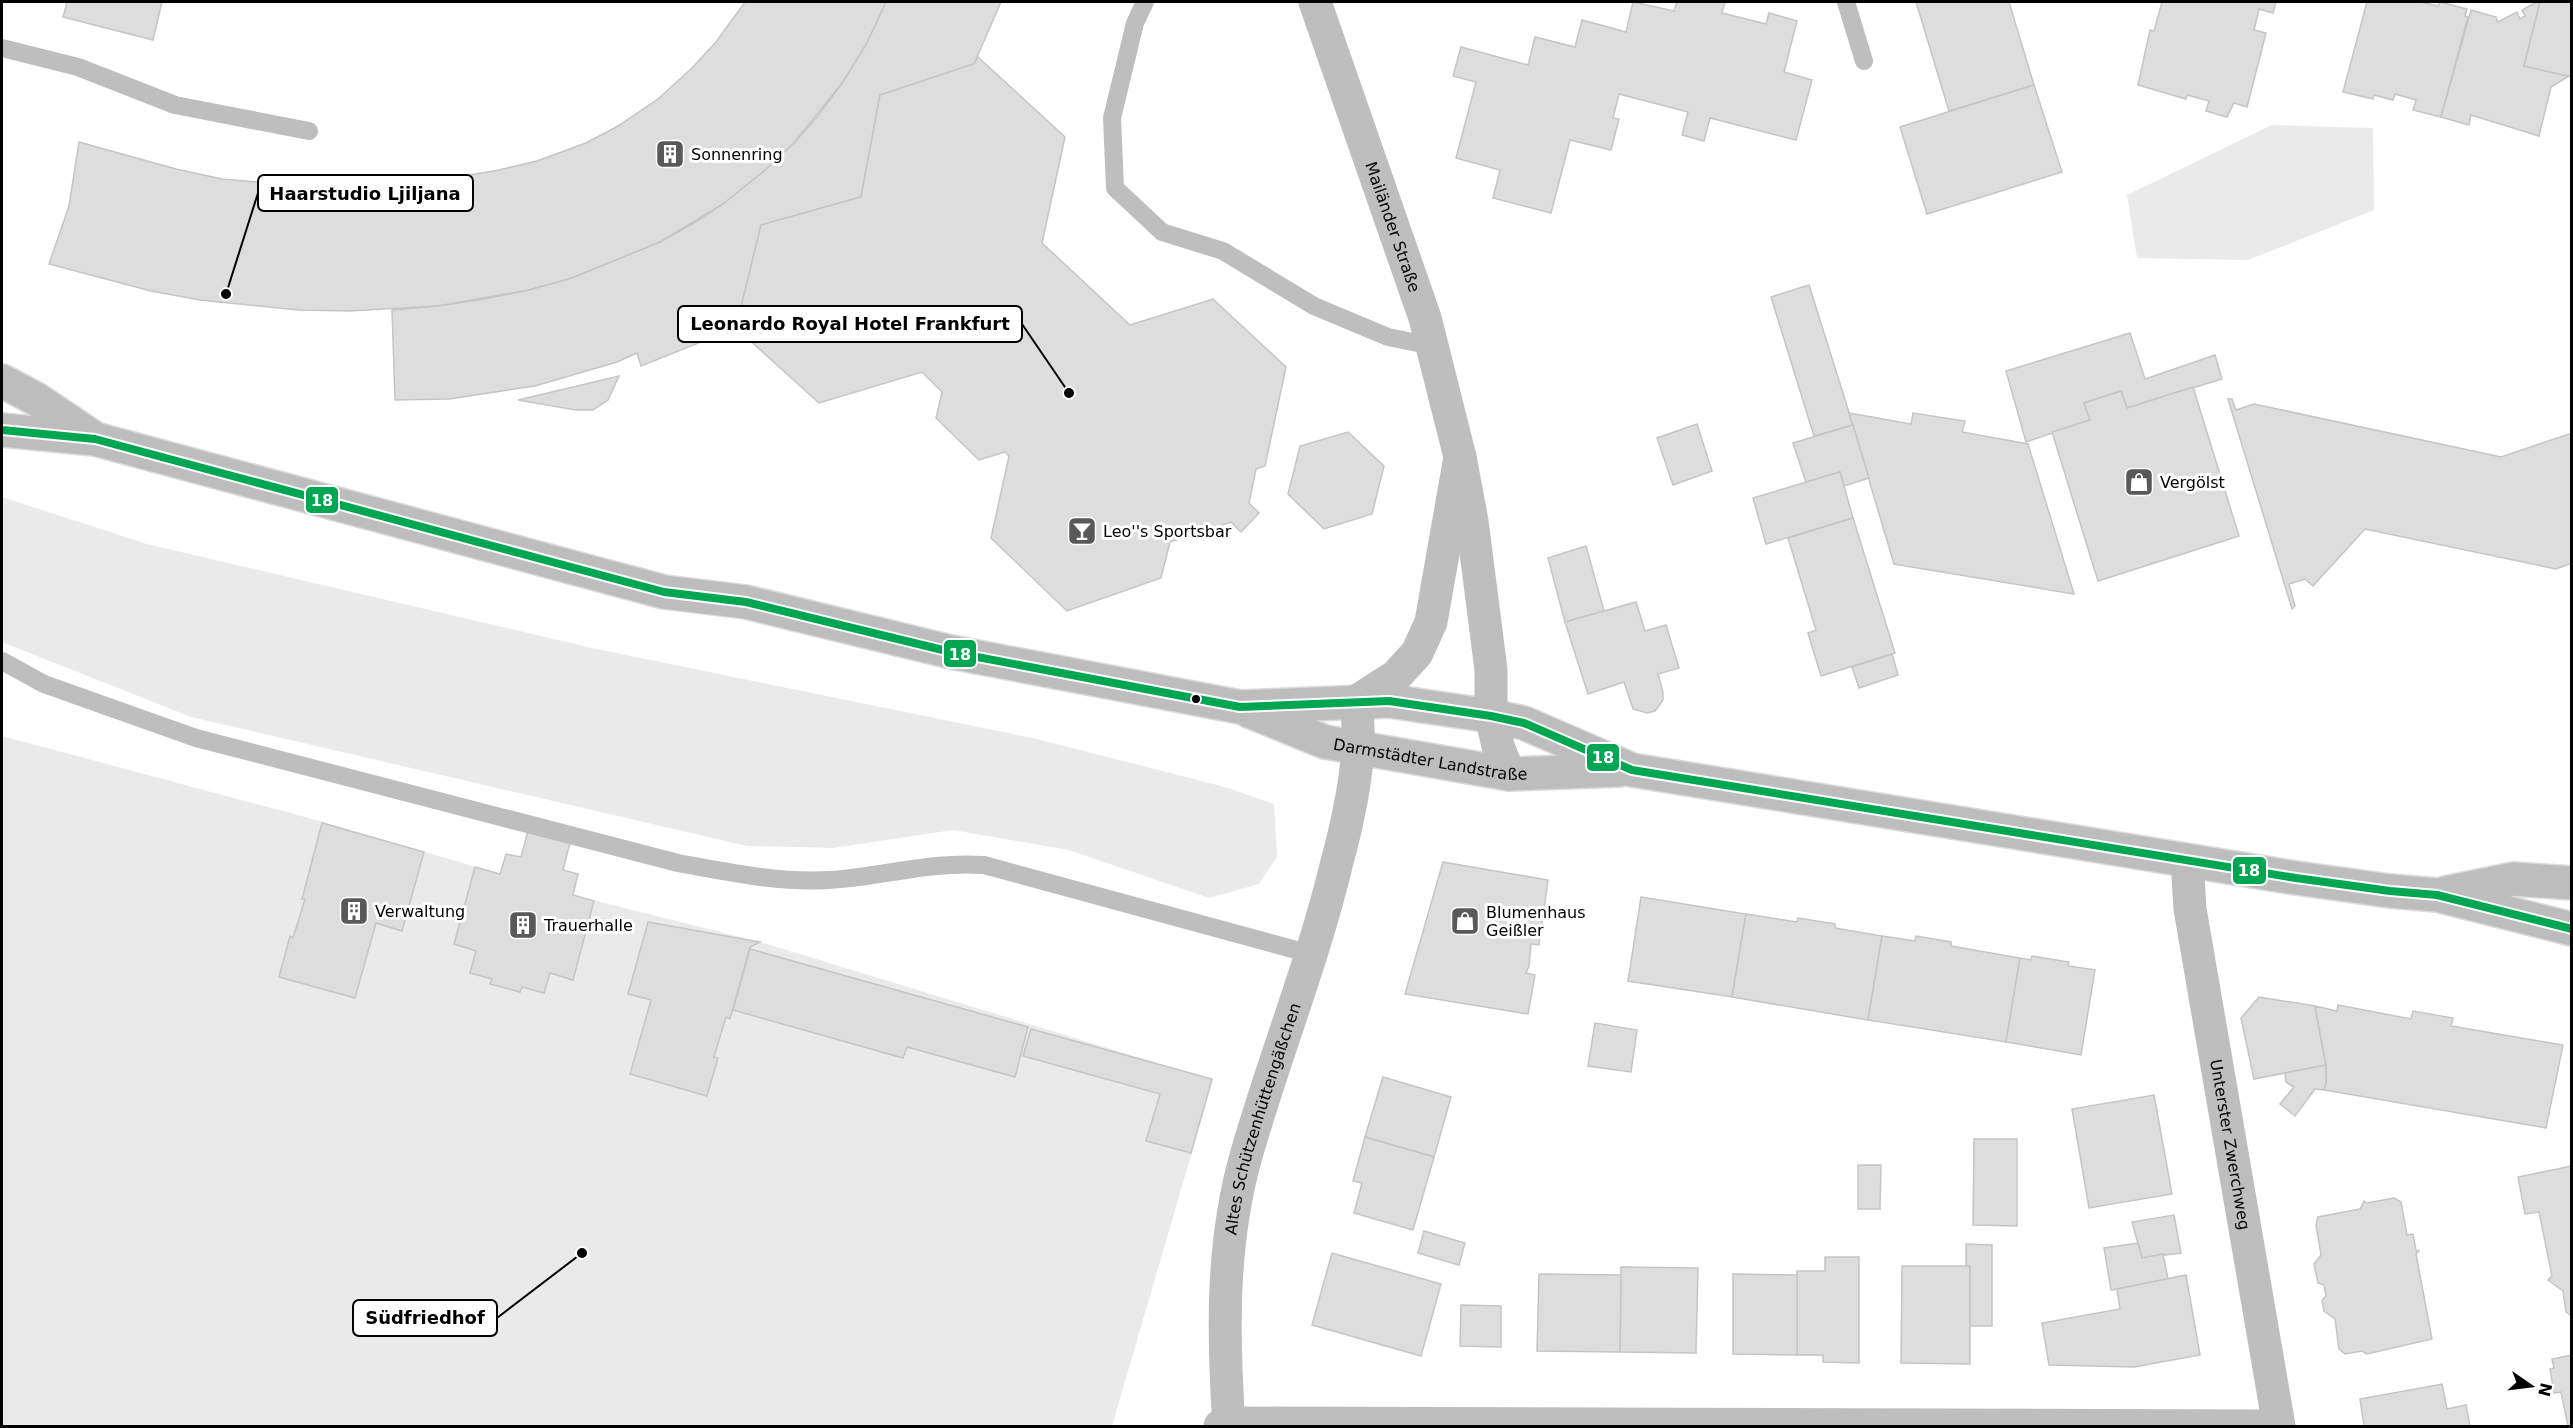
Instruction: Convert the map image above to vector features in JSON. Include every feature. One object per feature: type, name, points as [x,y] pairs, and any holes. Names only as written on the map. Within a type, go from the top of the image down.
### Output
[{"type":"main road","name":"Darmstädter Landstraße","points":[[2,381],[36,399],[95,439]]},
{"type":"main road","name":"Darmstädter Landstraße","points":[[2,430],[95,439],[664,592],[746,602],[951,652],[1240,706],[1389,701],[1491,716],[1524,723],[1628,769]]},
{"type":"main road","name":"Darmstädter Landstraße","points":[[1240,706],[1270,721],[1325,742],[1509,774],[1628,769],[2348,886],[2437,895],[2571,929]]},
{"type":"main road","name":"Darmstädter Landstraße","points":[[2437,895],[2514,879],[2571,884]]},
{"type":"street","name":"Mailänder Straße","points":[[1315,2],[1425,318],[1460,456],[1472,520],[1491,670],[1491,716],[1509,774]]},
{"type":"street","name":"Mailänder Straße","points":[[1357,701],[1396,676],[1417,653],[1431,622],[1460,456]]},
{"type":"street","name":"Altes Schützenhüttengäßchen","points":[[1226,1425],[1225,1307],[1231,1229],[1245,1158],[1330,892],[1348,818],[1358,747],[1357,701]]},
{"type":"street","name":"Unterster Zwerchweg","points":[[2187,860],[2190,909],[2279,1426]]},
{"type":"street","points":[[1226,1425],[2263,1426]]},
{"type":"lane","points":[[1145,2],[1135,23],[1112,118],[1115,188],[1162,232],[1223,251],[1314,306],[1388,337],[1432,346]]},
{"type":"lane","points":[[1845,2],[1864,61]]},
{"type":"lane","points":[[2,48],[78,67],[175,105],[309,131]]},
{"type":"lane","points":[[2,661],[44,684],[196,738],[678,863],[752,877],[828,880],[944,864],[984,865],[1311,954]]},
{"type":"shaded area","points":[[2272,125],[2373,128],[2374,210],[2248,260],[2137,258],[2127,195]]},
{"type":"shaded area","points":[[2,497],[147,544],[592,648],[1037,739],[1225,787],[1274,804],[1277,857],[1259,884],[1209,898],[1069,850],[953,830],[833,848],[747,846],[191,717],[2,642]]},
{"type":"shaded area","points":[[2,736],[320,821],[500,874],[506,854],[521,857],[528,831],[570,843],[563,870],[578,874],[573,895],[760,942],[1213,1080],[1112,1426],[2,1426]]},
{"type":"building","points":[[67,2],[162,2],[153,40],[63,17]]},
{"type":"building","name":"Sonnenring","points":[[745,2],[886,2],[867,43],[843,82],[793,144],[763,172],[723,204],[660,242],[572,278],[529,290],[438,306],[349,311],[299,310],[200,300],[151,291],[49,264],[69,206],[79,142],[176,169],[222,179],[347,190],[423,183],[499,170],[537,161],[586,143],[618,126],[658,99],[716,42]]},
{"type":"building","points":[[886,2],[1001,2],[974,64],[880,95],[861,197],[761,225],[736,328],[641,366],[637,353],[617,362],[535,386],[449,399],[395,400],[392,310],[484,299],[572,278],[660,242],[694,223],[723,204],[763,172],[817,117],[843,82],[867,43]]},
{"type":"building","points":[[1633,2],[1674,11],[1677,2],[1725,2],[1722,13],[1766,24],[1769,13],[1797,21],[1784,72],[1812,80],[1796,140],[1710,118],[1704,141],[1682,135],[1688,112],[1619,94],[1613,118],[1619,119],[1611,150],[1570,140],[1551,213],[1493,198],[1500,170],[1456,158],[1476,82],[1453,76],[1461,47],[1528,65],[1535,37],[1575,47],[1582,20],[1626,32]]},
{"type":"building","points":[[1916,2],[2009,2],[2034,85],[1949,111]]},
{"type":"building","points":[[2162,2],[2276,2],[2273,13],[2259,9],[2254,30],[2266,33],[2247,107],[2234,103],[2227,117],[2206,111],[2209,101],[2187,95],[2186,99],[2138,85],[2150,30],[2154,31]]},
{"type":"building","points":[[2367,2],[2420,2],[2438,6],[2440,2],[2467,9],[2465,16],[2468,17],[2441,117],[2413,110],[2416,100],[2395,94],[2393,100],[2374,95],[2373,99],[2343,92]]},
{"type":"building","points":[[2540,2],[2524,66],[2569,76],[2551,87],[2539,136],[2471,115],[2469,125],[2441,117],[2471,10],[2496,17],[2498,22],[2517,12],[2520,19],[2525,16],[2522,10]]},
{"type":"building","points":[[2540,2],[2572,2],[2572,77],[2524,66]]},
{"type":"building","points":[[978,57],[1065,137],[1042,243],[1130,325],[1213,299],[1286,367],[1265,466],[1256,469],[1249,503],[1259,513],[1241,532],[1231,522],[1170,542],[1161,578],[1067,611],[991,538],[1009,456],[1005,452],[979,460],[936,418],[942,392],[922,372],[819,403],[736,328],[761,225],[861,197],[880,95],[974,64]]},
{"type":"building","points":[[2034,85],[2062,172],[1927,214],[1900,127]]},
{"type":"building","points":[[1809,285],[1853,425],[1814,436],[1771,297]]},
{"type":"building","points":[[2130,333],[2145,379],[2215,355],[2222,379],[2127,408],[2121,391],[2084,403],[2090,420],[2026,442],[2006,371]]},
{"type":"building","points":[[619,376],[608,400],[593,410],[576,410],[518,400]]},
{"type":"building","points":[[2193,387],[2239,536],[2098,581],[2052,432],[2090,420],[2084,403],[2121,391],[2127,408]]},
{"type":"building","points":[[2228,399],[2232,399],[2236,410],[2254,404],[2501,457],[2572,433],[2572,563],[2556,569],[2365,529],[2313,586],[2305,579],[2289,584],[2295,606],[2292,609]]},
{"type":"building","points":[[1849,413],[1911,424],[1913,413],[1965,421],[1962,432],[2028,444],[2074,594],[1894,564]]},
{"type":"building","points":[[1697,424],[1712,471],[1673,485],[1657,438]]},
{"type":"building","points":[[1853,425],[1869,478],[1844,486],[1840,472],[1806,482],[1793,443]]},
{"type":"building","points":[[1348,432],[1384,466],[1372,514],[1324,529],[1288,494],[1300,446]]},
{"type":"building","points":[[1840,472],[1853,518],[1766,544],[1753,498]]},
{"type":"building","points":[[1853,518],[1895,653],[1821,676],[1808,633],[1816,630],[1788,538]]},
{"type":"building","points":[[1586,546],[1604,611],[1565,622],[1548,558]]},
{"type":"building","points":[[1636,602],[1645,631],[1666,625],[1679,668],[1658,674],[1663,700],[1655,711],[1647,713],[1633,709],[1624,682],[1588,694],[1565,622]]},
{"type":"building","points":[[1892,654],[1898,675],[1859,688],[1852,667]]},
{"type":"building","name":"Verwaltung","points":[[322,823],[424,852],[402,931],[376,923],[355,998],[279,977],[290,936],[293,938],[305,899],[302,899]]},
{"type":"building","name":"Trauerhalle","points":[[528,831],[570,843],[563,870],[578,874],[573,895],[594,901],[573,980],[550,973],[544,993],[522,987],[520,992],[490,984],[492,979],[470,973],[476,951],[454,944],[475,867],[500,874],[506,854],[521,857]]},
{"type":"building","points":[[1443,862],[1548,880],[1539,945],[1531,944],[1526,973],[1535,975],[1528,1014],[1405,994]]},
{"type":"building","points":[[1641,897],[1746,914],[1732,997],[1628,981]]},
{"type":"building","points":[[1746,914],[1797,922],[1798,918],[1835,924],[1835,928],[1882,936],[1868,1020],[1732,997]]},
{"type":"building","points":[[648,922],[760,942],[750,947],[730,1019],[726,1017],[714,1057],[718,1058],[707,1096],[630,1074],[651,1000],[628,994]]},
{"type":"building","points":[[1882,936],[1915,941],[1916,936],[1951,942],[1951,946],[2020,958],[2006,1042],[1868,1020]]},
{"type":"building","points":[[750,949],[1028,1027],[1015,1077],[907,1047],[903,1058],[733,1010]]},
{"type":"building","points":[[2032,956],[2069,962],[2068,966],[2095,970],[2081,1055],[2006,1042],[2020,958],[2031,960]]},
{"type":"building","points":[[2259,997],[2315,1006],[2326,1065],[2254,1079],[2241,1018]]},
{"type":"building","points":[[2338,1005],[2411,1019],[2413,1011],[2453,1018],[2451,1026],[2563,1045],[2546,1128],[2324,1090],[2326,1065],[2315,1006],[2337,1011]]},
{"type":"building","points":[[1595,1023],[1637,1030],[1631,1072],[1588,1066]]},
{"type":"building","points":[[1031,1029],[1212,1079],[1191,1153],[1146,1141],[1160,1094],[1023,1056]]},
{"type":"building","points":[[2326,1065],[2324,1090],[2315,1089],[2295,1116],[2280,1104],[2294,1087],[2286,1082],[2285,1073]]},
{"type":"building","points":[[1383,1077],[1451,1097],[1434,1157],[1365,1137]]},
{"type":"building","points":[[2154,1095],[2172,1194],[2089,1208],[2072,1109]]},
{"type":"building","points":[[1365,1137],[1434,1157],[1413,1230],[1354,1213],[1362,1183],[1353,1181]]},
{"type":"building","points":[[1974,1139],[2017,1139],[2017,1226],[1973,1225]]},
{"type":"building","points":[[1858,1165],[1881,1165],[1880,1209],[1858,1209]]},
{"type":"building","points":[[2572,1166],[2572,1316],[2566,1312],[2563,1291],[2548,1280],[2552,1276],[2539,1212],[2525,1214],[2518,1177]]},
{"type":"building","points":[[2394,1198],[2401,1202],[2407,1235],[2413,1234],[2416,1250],[2419,1251],[2416,1254],[2432,1339],[2367,1354],[2362,1351],[2345,1354],[2339,1349],[2335,1319],[2324,1311],[2322,1300],[2326,1296],[2324,1285],[2318,1283],[2314,1264],[2321,1255],[2316,1225],[2318,1217],[2360,1209],[2364,1201],[2367,1203]]},
{"type":"building","points":[[2174,1215],[2181,1253],[2142,1258],[2132,1222]]},
{"type":"building","points":[[1424,1231],[1465,1243],[1459,1265],[1418,1253]]},
{"type":"building","points":[[2138,1243],[2142,1258],[2163,1254],[2168,1279],[2111,1290],[2104,1248]]},
{"type":"building","points":[[1966,1244],[1992,1245],[1992,1326],[1970,1326],[1970,1266],[1966,1266]]},
{"type":"building","points":[[1332,1253],[1441,1284],[1421,1356],[1312,1325]]},
{"type":"building","points":[[1825,1257],[1859,1257],[1859,1363],[1823,1362],[1823,1355],[1797,1355],[1797,1271],[1825,1271]]},
{"type":"building","points":[[1902,1266],[1970,1266],[1970,1364],[1901,1363]]},
{"type":"building","points":[[1621,1267],[1698,1268],[1696,1353],[1620,1352]]},
{"type":"building","points":[[1539,1274],[1621,1275],[1620,1352],[1537,1351]]},
{"type":"building","points":[[1733,1274],[1797,1275],[1797,1355],[1733,1354]]},
{"type":"building","points":[[2186,1275],[2200,1355],[2134,1367],[2049,1365],[2042,1323],[2120,1309],[2117,1289]]},
{"type":"building","points":[[1461,1305],[1501,1306],[1501,1347],[1460,1346]]},
{"type":"building","points":[[2572,1355],[2572,1426],[2568,1426],[2561,1392],[2554,1393],[2550,1369],[2554,1368],[2552,1359]]},
{"type":"building","points":[[2442,1384],[2447,1409],[2466,1405],[2470,1426],[2364,1426],[2360,1399]]},
{"type":"transit line","name":"18","points":[[2,430],[95,439],[664,592],[746,602],[951,652],[1240,707],[1389,701],[1491,716],[1524,723],[1632,770],[2296,878],[2437,895],[2572,929]]},
{"type":"place","name":"Sonnenring","points":[[670,154]]},
{"type":"place","name":"Haarstudio Ljiljana","points":[[226,294]]},
{"type":"place","name":"Leonardo Royal Hotel Frankfurt","points":[[1069,393]]},
{"type":"place","name":"Vergölst","points":[[2139,482]]},
{"type":"place","name":"Leo''s Sportsbar","points":[[1082,531]]},
{"type":"place","name":"Verwaltung","points":[[354,911]]},
{"type":"place","name":"Blumenhaus Geißler","points":[[1465,921]]},
{"type":"place","name":"Trauerhalle","points":[[523,925]]},
{"type":"place","name":"Südfriedhof","points":[[582,1253]]}]
